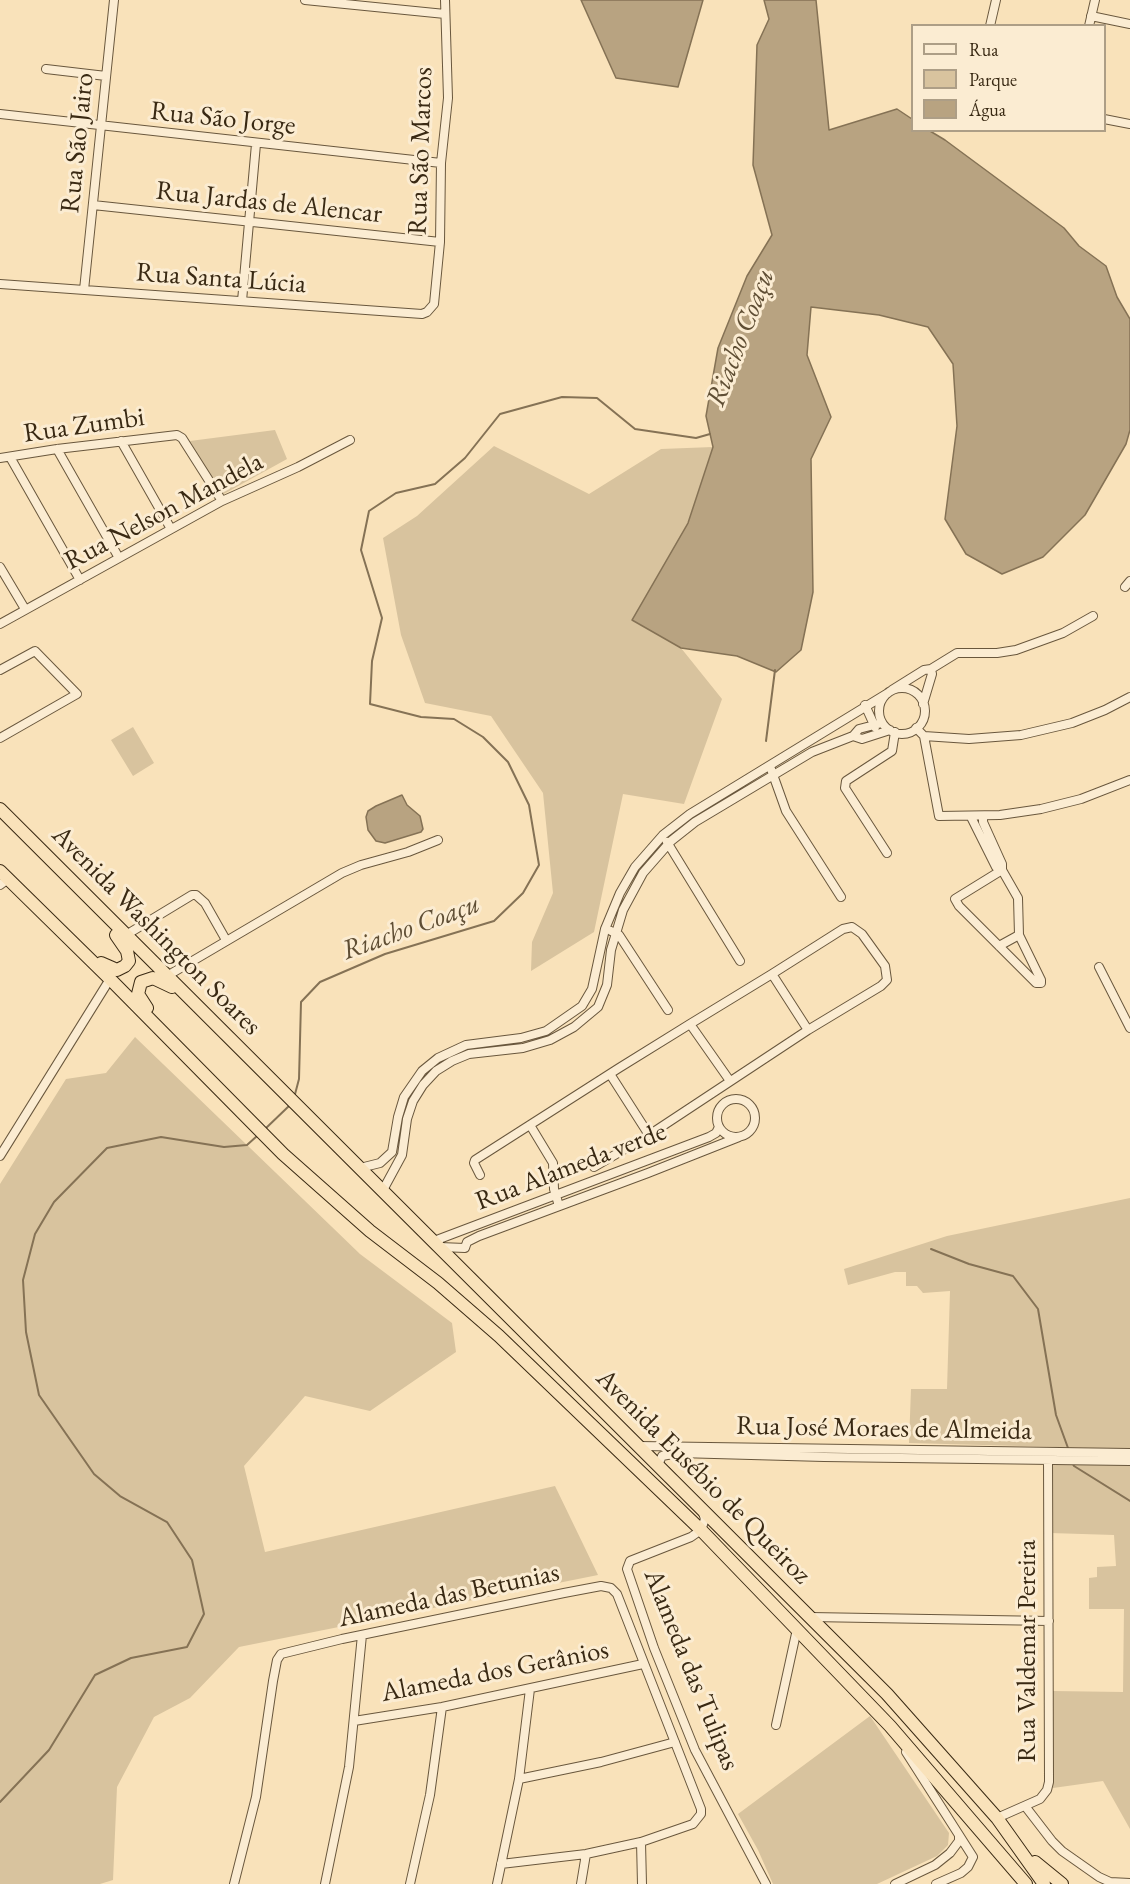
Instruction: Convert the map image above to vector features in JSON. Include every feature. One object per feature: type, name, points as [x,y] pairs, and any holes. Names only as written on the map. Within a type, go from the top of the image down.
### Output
[{"type":"highway","name":"Avenida Washington Soares","points":[[0,809],[311,1119]]},
{"type":"highway","points":[[3,878],[82,951],[155,1024]]},
{"type":"highway","points":[[82,951],[113,970],[120,970],[129,962],[128,953],[112,930],[111,921]]},
{"type":"highway","points":[[155,1024],[140,998],[138,990],[141,982],[146,979],[157,979],[186,996]]},
{"type":"highway","name":"Avenida Eusébio de Queiroz","points":[[155,1024],[283,1154],[370,1232],[438,1283],[499,1336],[701,1530],[890,1726],[1026,1884]]},
{"type":"highway","name":"Avenida Eusébio de Queiroz","points":[[311,1119],[887,1694],[996,1818],[1044,1884]]},
{"type":"highway","points":[[996,1818],[1031,1859],[1062,1884]]},
{"type":"highway","points":[[1002,1856],[1015,1884]]},
{"type":"street","name":"Rua São Jairo","points":[[84,290],[114,0]]},
{"type":"street","points":[[306,0],[362,3],[445,14]]},
{"type":"street","name":"Rua São Marcos","points":[[434,304],[440,242],[441,164],[448,98],[445,0]]},
{"type":"street","points":[[990,24],[996,0]]},
{"type":"street","points":[[1089,24],[1095,0]]},
{"type":"street","points":[[1091,16],[1130,24]]},
{"type":"street","points":[[46,69],[106,76]]},
{"type":"street","name":"Rua São Jorge","points":[[0,114],[441,164]]},
{"type":"street","points":[[1106,119],[1130,124]]},
{"type":"street","points":[[242,301],[256,144]]},
{"type":"street","name":"Rua Jardas de Alencar","points":[[93,205],[440,242]]},
{"type":"street","name":"Rua Santa Lúcia","points":[[0,284],[422,314],[430,310],[434,304]]},
{"type":"street","name":"Rua Zumbi","points":[[0,458],[175,435],[182,438],[222,501]]},
{"type":"street","name":"Rua Nelson Mandela","points":[[0,624],[222,501],[298,467],[350,440]]},
{"type":"street","points":[[121,441],[171,529]]},
{"type":"street","points":[[57,449],[120,558]]},
{"type":"street","points":[[10,457],[80,580]]},
{"type":"street","points":[[0,567],[25,609]]},
{"type":"street","points":[[360,1167],[380,1163],[392,1152],[398,1117],[405,1097],[416,1079],[438,1058],[466,1045],[509,1040],[546,1031],[582,1006],[592,989],[596,976],[605,929],[627,880],[644,855],[663,835],[690,814],[865,705],[957,653],[997,653],[1031,646],[1063,633],[1093,616]]},
{"type":"street","points":[[0,670],[35,651],[77,694],[0,738]]},
{"type":"street","points":[[865,705],[878,724],[893,731],[906,733],[916,728],[924,714],[931,669]]},
{"type":"street","points":[[881,735],[878,724],[879,707],[890,692],[908,689],[918,694],[924,704]]},
{"type":"street","points":[[924,736],[986,738],[1038,732],[1089,717],[1130,697]]},
{"type":"street","points":[[837,723],[849,737],[862,739],[893,731]]},
{"type":"street","points":[[383,1190],[402,1155],[407,1119],[413,1101],[436,1071],[469,1054],[510,1050],[537,1044],[574,1027],[591,1014],[605,993],[615,932],[623,910],[635,885],[668,844],[695,822],[773,774],[812,752],[849,737],[859,729],[878,724]]},
{"type":"street","points":[[916,728],[924,736],[939,816],[971,817],[1021,813],[1061,805],[1130,780]]},
{"type":"street","points":[[887,853],[845,788],[846,780],[892,751],[893,731]]},
{"type":"street","points":[[769,766],[786,811],[841,897]]},
{"type":"street","points":[[982,816],[1002,864],[1002,870],[1018,898],[1019,935],[1041,983],[1036,983],[959,906],[955,899],[1002,870]]},
{"type":"street","points":[[971,817],[996,867],[1002,870]]},
{"type":"street","points":[[663,835],[740,962]]},
{"type":"street","points":[[167,976],[342,873],[438,840]]},
{"type":"street","points":[[126,935],[192,895],[196,895],[205,903],[226,940]]},
{"type":"street","points":[[480,1175],[474,1161],[610,1074],[847,927],[852,927],[862,934],[882,961],[886,972],[885,983],[808,1030],[649,1135],[594,1167]]},
{"type":"street","points":[[605,929],[619,935],[668,1010]]},
{"type":"street","points":[[999,946],[1019,935]]},
{"type":"street","points":[[1099,967],[1130,1028]]},
{"type":"street","points":[[772,974],[808,1030]]},
{"type":"street","points":[[596,976],[603,975],[608,978]]},
{"type":"street","points":[[0,1155],[110,978]]},
{"type":"street","points":[[592,989],[605,993]]},
{"type":"street","points":[[582,1006],[591,1014]]},
{"type":"street","points":[[568,1017],[569,1023],[574,1027]]},
{"type":"street","points":[[690,1024],[730,1081]]},
{"type":"street","points":[[610,1074],[649,1135]]},
{"type":"street","points":[[734,1099],[746,1102],[754,1111],[754,1123],[748,1133],[739,1137],[731,1136],[719,1127],[717,1115],[723,1104],[734,1099]]},
{"type":"street","points":[[530,1125],[553,1163],[555,1195],[559,1206]]},
{"type":"street","name":"Rua Alameda verde","points":[[437,1244],[555,1195],[709,1137],[715,1134],[719,1127]]},
{"type":"street","name":"Rua Alameda verde","points":[[437,1244],[465,1248],[467,1242],[479,1236],[739,1137]]},
{"type":"street","name":"Rua José Moraes de Almeida","points":[[638,1446],[723,1452]]},
{"type":"street","name":"Rua José Moraes de Almeida","points":[[658,1465],[659,1459],[670,1453],[723,1452],[1048,1456],[1130,1461]]},
{"type":"street","name":"Rua José Moraes de Almeida","points":[[1048,1456],[1130,1453]]},
{"type":"street","name":"Rua Valdemar Pereira","points":[[996,1818],[1040,1799],[1047,1790],[1049,1782],[1048,1456]]},
{"type":"street","points":[[701,1509],[705,1519],[701,1530]]},
{"type":"street","name":"Alameda das Tulipas","points":[[701,1530],[691,1537],[630,1561],[627,1569],[654,1648],[695,1750],[766,1884]]},
{"type":"street","name":"Alameda das Betunias","points":[[234,1884],[256,1797],[275,1667],[279,1657],[288,1651],[601,1586],[611,1588],[617,1594],[643,1664]]},
{"type":"street","points":[[809,1617],[1049,1621]]},
{"type":"street","points":[[776,1725],[798,1629]]},
{"type":"street","points":[[325,1884],[350,1767],[362,1635]]},
{"type":"street","points":[[501,1864],[586,1854],[641,1842],[693,1824],[702,1814],[702,1809],[643,1664]]},
{"type":"street","name":"Alameda dos Gerânios","points":[[354,1721],[442,1707],[643,1664]]},
{"type":"street","points":[[497,1884],[519,1779],[530,1689]]},
{"type":"street","points":[[410,1884],[430,1795],[442,1707]]},
{"type":"street","points":[[890,1726],[973,1857],[968,1867],[961,1873],[936,1884]]},
{"type":"street","points":[[519,1779],[601,1762],[675,1742]]},
{"type":"street","points":[[1025,1806],[1052,1842],[1062,1851],[1099,1877],[1110,1882],[1130,1883]]},
{"type":"street","points":[[896,1884],[935,1865],[950,1853],[959,1841],[959,1835]]},
{"type":"street","points":[[641,1842],[642,1884]]},
{"type":"street","points":[[581,1884],[586,1854]]},
{"type":"green space","points":[[275,430],[287,459],[222,495],[218,493],[190,441]]},
{"type":"green space","points":[[494,446],[589,494],[661,449],[713,447],[688,523],[632,620],[681,648],[722,699],[684,804],[623,794],[594,932],[531,971],[532,942],[553,893],[543,793],[491,716],[425,703],[401,635],[383,538],[417,516]]},
{"type":"green space","points":[[133,727],[154,763],[133,776],[111,740]]},
{"type":"green space","points":[[135,1037],[360,1254],[452,1323],[456,1352],[370,1411],[305,1396],[244,1466],[265,1552],[555,1486],[598,1575],[239,1647],[190,1698],[154,1717],[117,1787],[113,1880],[100,1884],[0,1884],[0,1184],[66,1079],[106,1073]]},
{"type":"green space","points":[[1130,1198],[1130,1449],[909,1443],[911,1389],[947,1389],[950,1291],[923,1293],[917,1286],[906,1286],[906,1272],[895,1272],[848,1285],[844,1269],[947,1236]]},
{"type":"green space","points":[[1049,1461],[1130,1462],[1130,1829],[1103,1781],[1053,1788],[1053,1691],[1123,1692],[1124,1609],[1089,1609],[1089,1578],[1097,1577],[1097,1567],[1116,1566],[1114,1535],[1050,1533]]},
{"type":"green space","points":[[870,1716],[949,1833],[948,1845],[937,1856],[877,1884],[773,1884],[738,1814]]},
{"type":"water","points":[[581,0],[703,0],[678,87],[616,78]]},
{"type":"water","points":[[764,0],[816,0],[829,130],[897,109],[911,118],[911,132],[932,132],[945,140],[1064,228],[1079,246],[1106,266],[1117,297],[1130,319],[1130,430],[1126,444],[1085,515],[1043,557],[1002,574],[966,554],[945,519],[957,426],[953,364],[928,327],[879,315],[811,307],[807,355],[831,417],[811,459],[813,592],[801,650],[776,672],[737,656],[681,648],[632,620],[688,523],[713,447],[706,416],[718,348],[747,276],[772,235],[753,165],[757,45],[769,19]]},
{"type":"water","points":[[402,795],[407,805],[420,816],[423,829],[421,832],[385,843],[376,841],[368,830],[366,817],[368,811]]},
{"type":"waterway","name":"Riacho Coaçu","points":[[294,1098],[299,1079],[301,1002],[320,982],[385,954],[494,921],[523,893],[539,865],[529,805],[508,762],[483,737],[454,719],[421,717],[370,704],[372,661],[382,618],[361,550],[369,511],[396,493],[435,484],[465,458],[500,414],[562,397],[597,398],[635,429],[696,438],[710,434]]},
{"type":"waterway","points":[[766,741],[775,670]]},
{"type":"waterway","name":"Riacho Coaçu","points":[[264,1130],[290,1105]]},
{"type":"waterway","name":"Riacho Coaçu","points":[[0,1802],[49,1750],[95,1675],[131,1658],[187,1647],[204,1614],[192,1560],[167,1522],[120,1496],[94,1474],[39,1395],[26,1332],[23,1280],[35,1234],[54,1202],[107,1148],[161,1137],[224,1147],[247,1145],[257,1136]]},
{"type":"waterway","points":[[931,1249],[969,1264],[1013,1276],[1038,1309],[1056,1415],[1068,1448]]},
{"type":"waterway","points":[[1073,1464],[1130,1501]]}]
